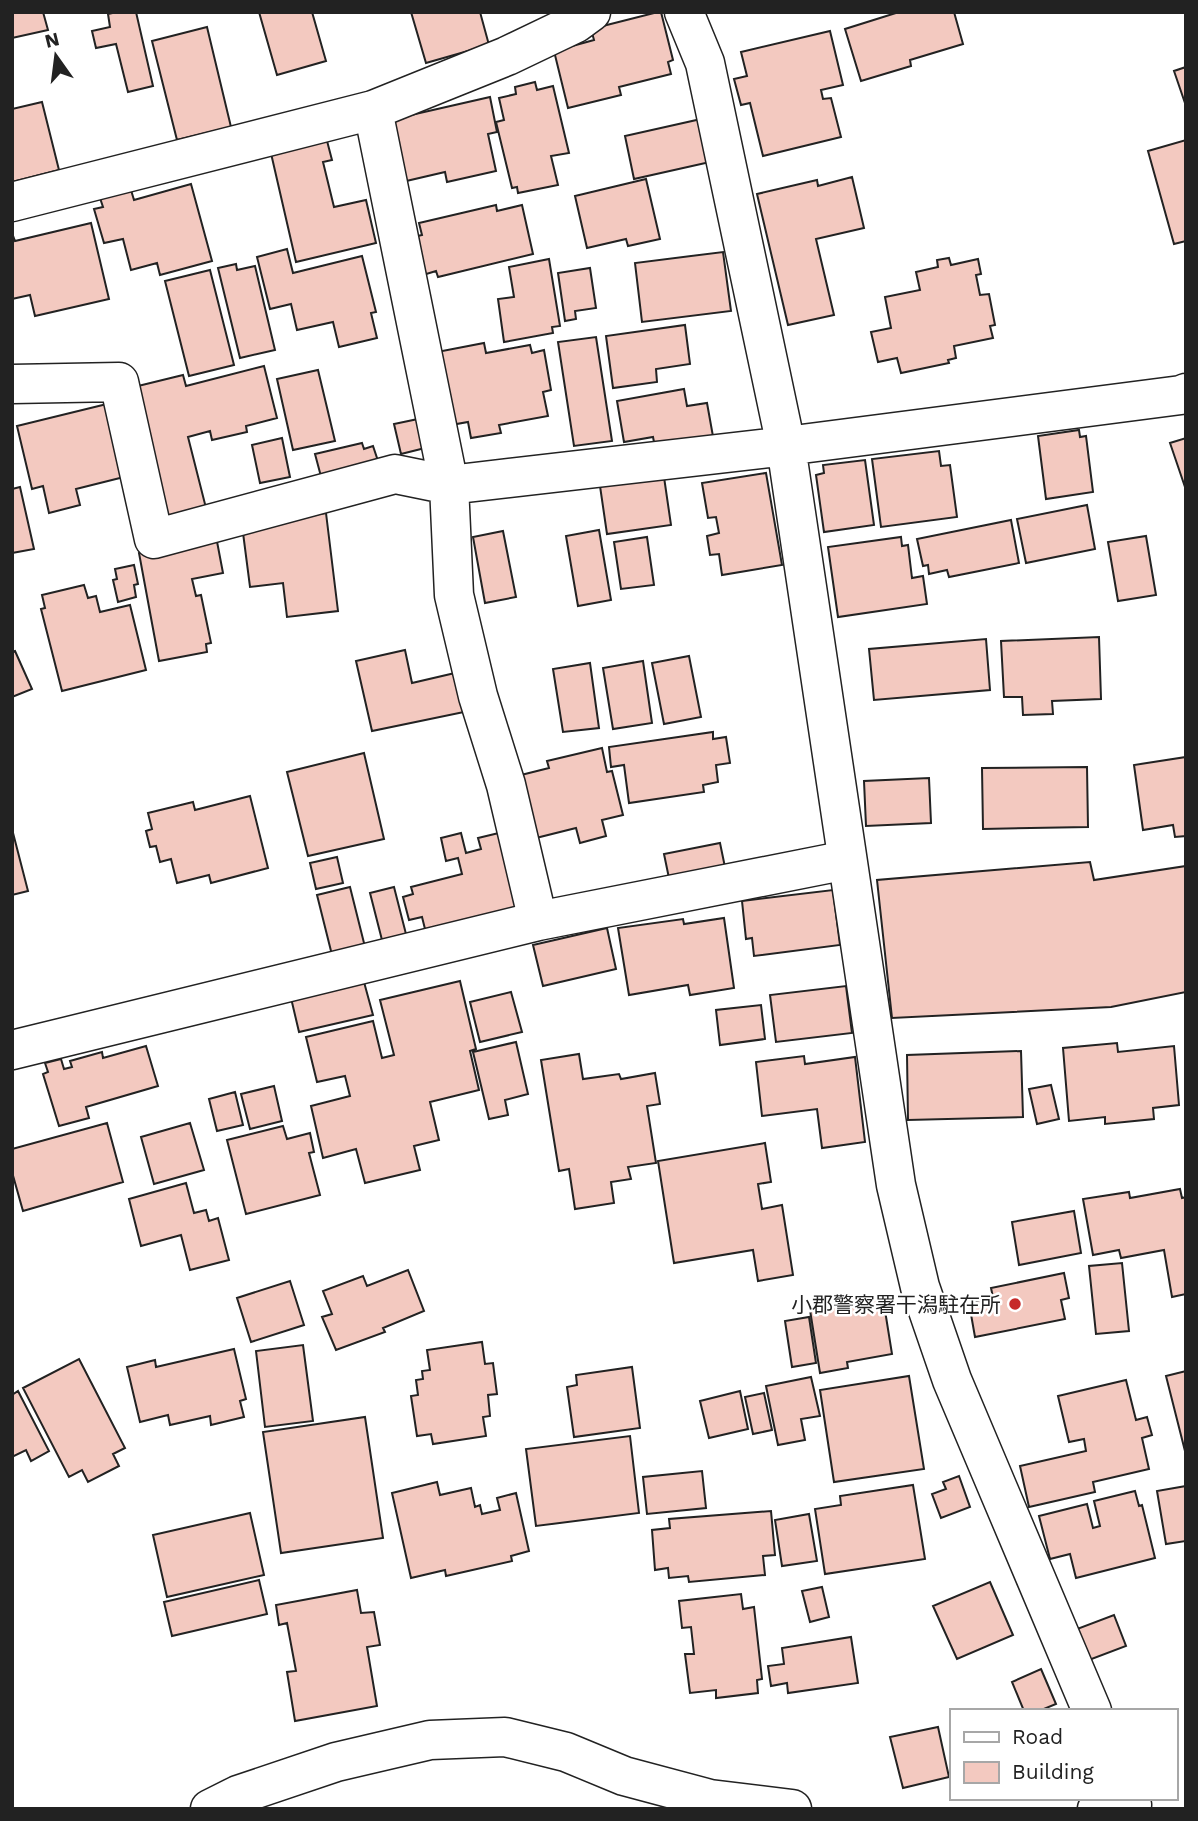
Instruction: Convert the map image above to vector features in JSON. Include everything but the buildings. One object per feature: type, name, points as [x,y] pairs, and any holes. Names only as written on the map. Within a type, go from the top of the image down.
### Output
[{"type":"street","points":[[12,202],[373,110],[507,56],[576,23],[591,12]]},
{"type":"street","points":[[684,12],[705,64],[786,446],[896,1185],[920,1287],[952,1380],[1091,1709]]},
{"type":"street","points":[[373,110],[449,485],[454,595],[478,696],[506,785],[538,920]]},
{"type":"street","points":[[12,384],[119,382],[153,539],[395,474],[449,485],[786,446],[1186,393]]},
{"type":"street","points":[[12,1050],[538,920],[847,860]]},
{"type":"street","points":[[209,1809],[238,1795],[349,1759],[430,1740],[505,1737],[566,1752],[624,1776],[710,1799],[792,1809]]},
{"type":"place","name":"小郡警察署干潟駐在所","points":[[1015,1304]]}]
